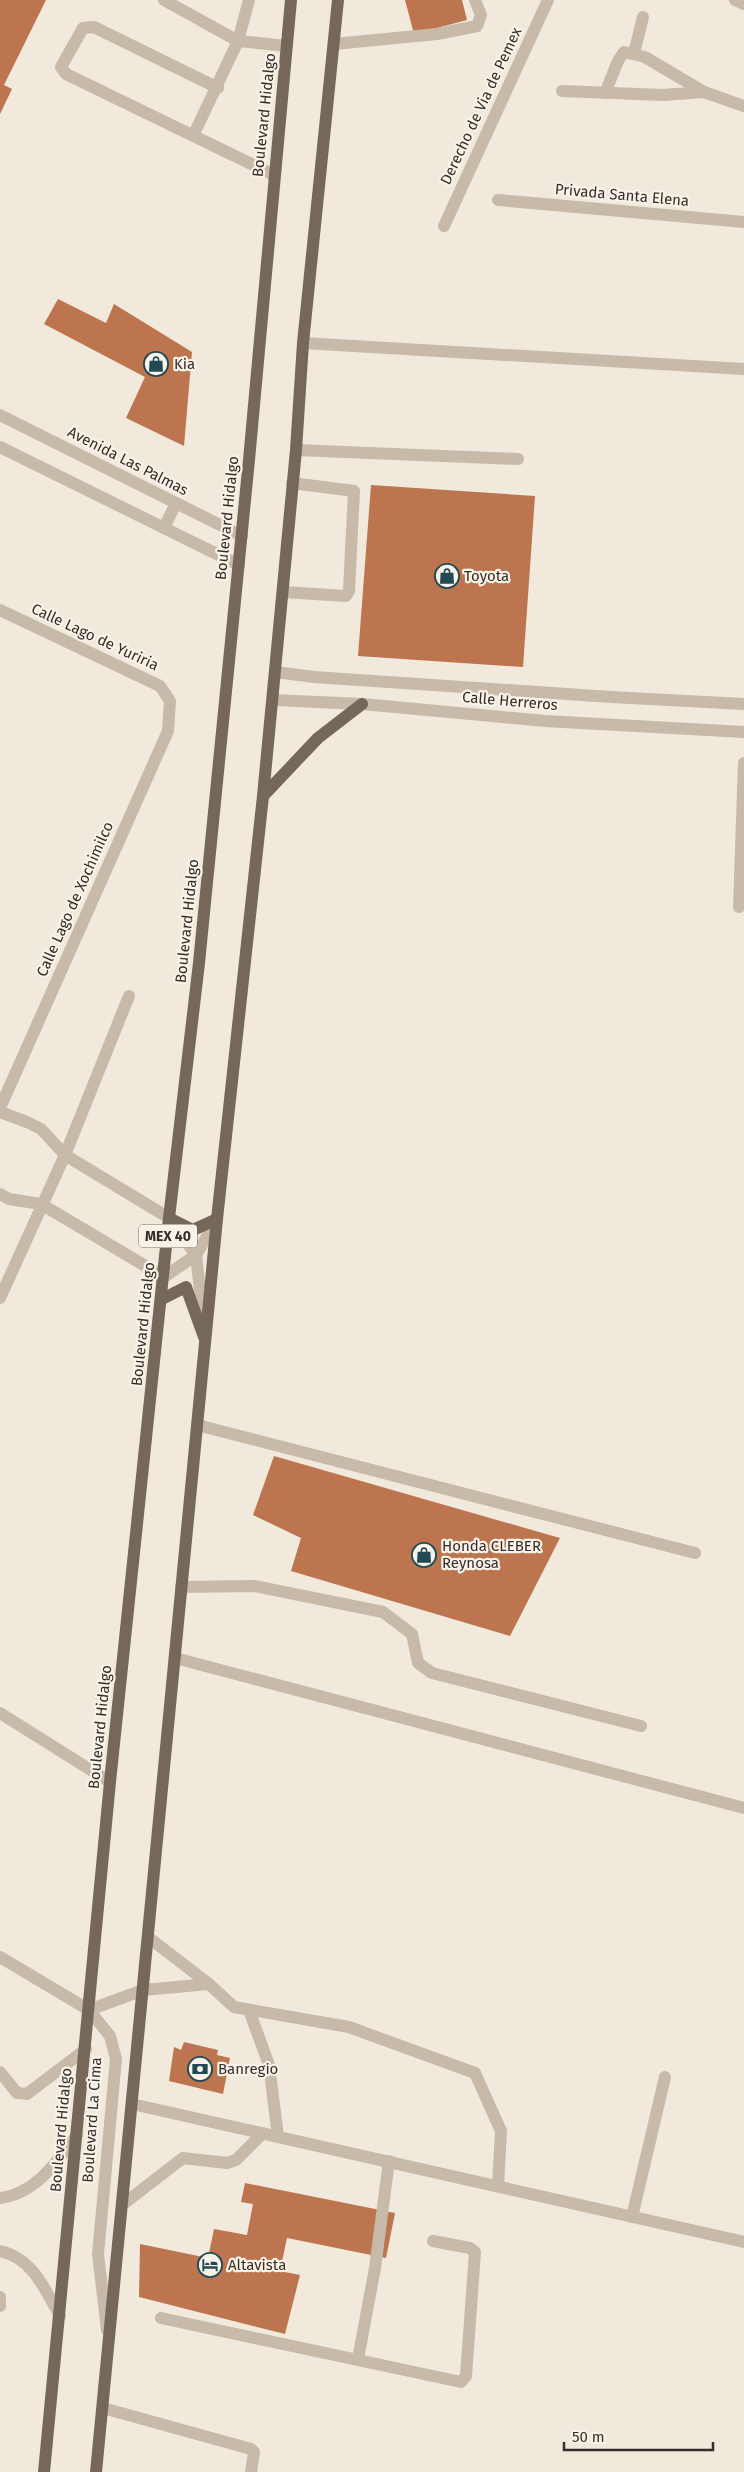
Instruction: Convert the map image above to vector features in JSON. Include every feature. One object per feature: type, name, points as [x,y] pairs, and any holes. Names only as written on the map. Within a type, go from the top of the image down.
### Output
[{"type":"main road","name":"Boulevard Hidalgo","points":[[44,2472],[78,2134],[110,1782],[169,1218],[200,963],[242,536],[291,0]]},
{"type":"main road","name":"MEX 40","points":[[96,2472],[217,1219],[273,700],[296,450],[303,343],[338,0]]},
{"type":"main road","points":[[263,796],[318,738],[362,704]]},
{"type":"main road","points":[[169,1218],[192,1230],[217,1219]]},
{"type":"main road","points":[[162,1299],[186,1287],[205,1340]]},
{"type":"street","points":[[164,0],[238,41],[287,46]]},
{"type":"street","points":[[193,136],[218,88],[238,41],[249,0]]},
{"type":"street","points":[[334,44],[437,34],[477,26],[481,16],[475,0]]},
{"type":"street","name":"Derecho de Via de Pemex","points":[[444,226],[548,0]]},
{"type":"street","points":[[735,0],[744,4]]},
{"type":"street","points":[[634,53],[643,17]]},
{"type":"street","points":[[218,88],[94,26],[83,28],[61,67],[66,74],[274,175]]},
{"type":"street","points":[[605,94],[618,61],[624,52],[645,57],[704,92],[744,106]]},
{"type":"street","points":[[562,91],[663,95],[704,92]]},
{"type":"street","name":"Privada Santa Elena","points":[[498,200],[744,222]]},
{"type":"street","points":[[303,343],[744,369]]},
{"type":"street","name":"Avenida Las Palmas","points":[[0,415],[242,536]]},
{"type":"street","points":[[0,447],[239,565]]},
{"type":"street","points":[[296,450],[518,459]]},
{"type":"street","points":[[283,592],[346,596],[349,591],[354,492],[292,483]]},
{"type":"street","points":[[164,528],[176,503]]},
{"type":"street","name":"Calle Lago de Yuriria","points":[[0,610],[160,686],[170,701]]},
{"type":"street","name":"Calle Herreros","points":[[275,672],[314,677],[601,697],[744,704]]},
{"type":"street","name":"Calle Herreros","points":[[273,700],[362,704],[546,721],[744,732]]},
{"type":"street","name":"Calle Lago de Xochimilco","points":[[0,1108],[168,731],[170,701]]},
{"type":"street","points":[[738,907],[744,763]]},
{"type":"street","points":[[0,1298],[41,1204],[65,1155],[129,996]]},
{"type":"street","points":[[0,1112],[41,1129],[65,1155],[169,1218],[196,1255],[205,1340]]},
{"type":"street","points":[[0,1194],[9,1199],[41,1204],[164,1276],[196,1255],[217,1219]]},
{"type":"street","points":[[197,1425],[695,1553]]},
{"type":"street","points":[[182,1587],[254,1586],[383,1612],[412,1634],[418,1663],[432,1673],[641,1726]]},
{"type":"street","points":[[175,1658],[744,1808]]},
{"type":"street","points":[[0,1713],[110,1782]]},
{"type":"street","points":[[148,1937],[209,1984],[234,2007],[349,2028],[475,2073],[501,2131],[498,2186]]},
{"type":"street","name":"Boulevard La Cima","points":[[0,1957],[89,2010],[110,2036],[116,2059],[98,2254],[109,2342]]},
{"type":"street","points":[[89,2010],[143,1990],[209,1984]]},
{"type":"street","points":[[250,2010],[269,2065],[278,2136]]},
{"type":"street","points":[[0,2072],[17,2093],[27,2094],[86,2049]]},
{"type":"street","points":[[632,2216],[665,2077]]},
{"type":"street","points":[[132,2104],[744,2242]]},
{"type":"street","points":[[122,2205],[183,2158],[227,2163],[236,2160],[263,2133]]},
{"type":"street","points":[[0,2198],[29,2188],[50,2170],[78,2134]]},
{"type":"street","points":[[358,2359],[375,2268],[389,2161]]},
{"type":"street","points":[[161,2318],[461,2382],[464,2380],[475,2252],[470,2248],[433,2240]]},
{"type":"street","points":[[0,2251],[10,2253],[36,2272],[60,2316]]},
{"type":"street","points":[[0,2297],[0,2306]]},
{"type":"street","points":[[103,2408],[250,2449],[254,2452],[251,2472]]},
{"type":"building","points":[[0,0],[46,0],[4,85],[12,89],[0,114]]},
{"type":"building","points":[[405,0],[462,0],[467,20],[414,34]]},
{"type":"building","name":"Kia","points":[[58,299],[106,323],[114,304],[192,352],[184,446],[126,418],[145,377],[44,324]]},
{"type":"building","name":"Toyota","points":[[371,485],[535,496],[523,667],[358,656]]},
{"type":"building","name":"Honda CLEBER Reynosa","points":[[274,1456],[560,1538],[510,1636],[291,1571],[301,1538],[253,1515]]},
{"type":"building","name":"Banregio","points":[[184,2042],[218,2050],[217,2055],[230,2058],[223,2094],[169,2081],[174,2047],[181,2050]]},
{"type":"building","name":"Altavista","points":[[245,2183],[395,2213],[386,2258],[287,2238],[280,2271],[300,2275],[285,2334],[139,2297],[140,2244],[208,2258],[214,2229],[247,2235],[253,2204],[241,2202]]},
{"type":"place","name":"Kia","points":[[156,364]]},
{"type":"place","name":"Toyota","points":[[447,576]]},
{"type":"place","name":"Honda CLEBER Reynosa","points":[[424,1555]]},
{"type":"place","name":"Banregio","points":[[200,2069]]},
{"type":"place","name":"Altavista","points":[[210,2265]]}]
